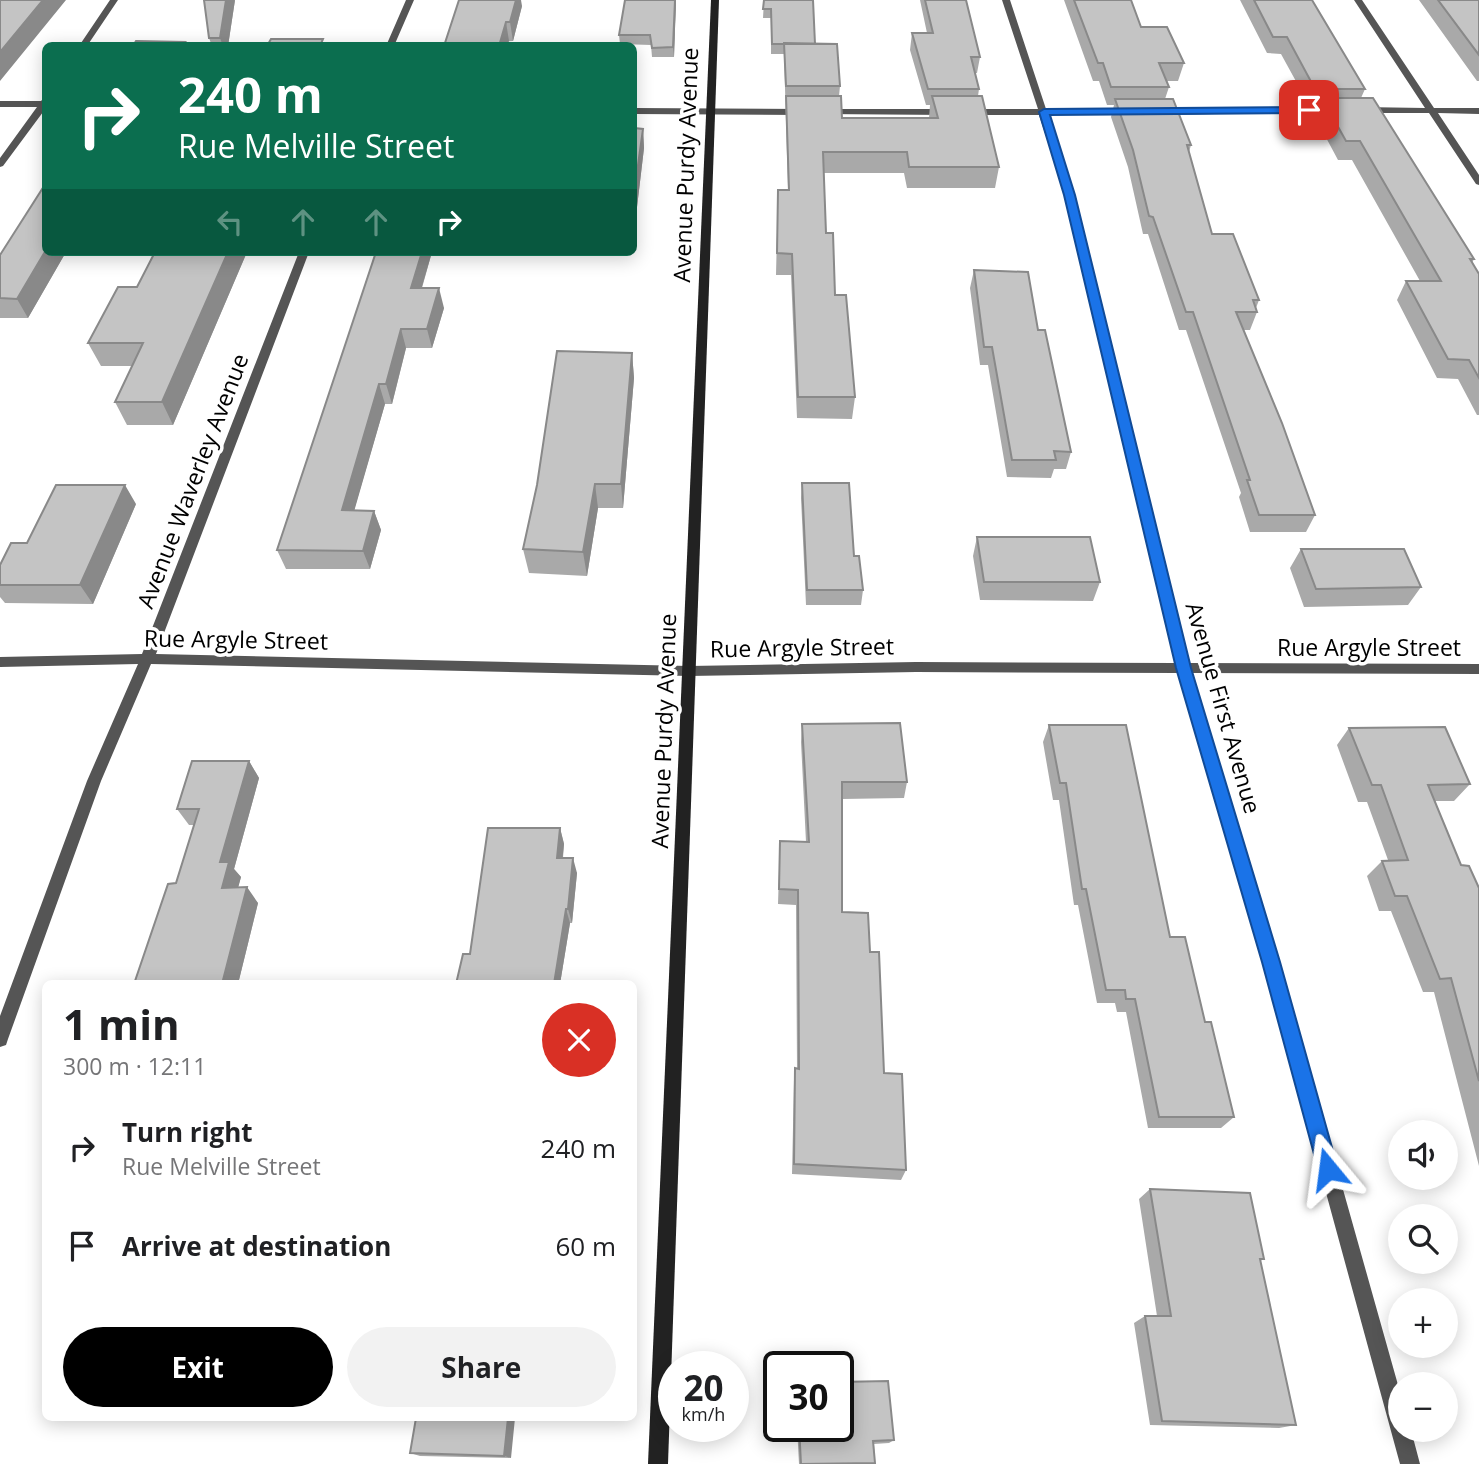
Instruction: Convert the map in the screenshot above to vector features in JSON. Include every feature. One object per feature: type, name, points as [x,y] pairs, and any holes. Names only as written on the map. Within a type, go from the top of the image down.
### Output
[{"type":"street","points":[[86,42],[114,0]]},
{"type":"street","points":[[392,42],[410,0]]},
{"type":"street","name":"Avenue Purdy Avenue","points":[[658,1464],[715,0]]},
{"type":"street","name":"Avenue First Avenue","points":[[1006,0],[1070,195],[1183,668],[1271,962],[1388,1386]]},
{"type":"street","points":[[1358,0],[1479,183]]},
{"type":"street","points":[[0,104],[42,103]]},
{"type":"street","points":[[0,164],[42,107]]},
{"type":"street","points":[[637,111],[1479,111]]},
{"type":"street","name":"Avenue Waverley Avenue","points":[[0,1039],[94,781],[147,659],[302,256]]},
{"type":"street","name":"Rue Argyle Street","points":[[0,662],[147,659],[689,671],[916,667],[1479,669]]},
{"type":"street","name":"Avenue First Avenue","points":[[1404,1442],[1410,1464]]},
{"type":"building","points":[[0,0],[43,0],[0,52]]},
{"type":"building","points":[[204,0],[226,0],[220,38],[209,38]]},
{"type":"building","points":[[459,0],[516,0],[510,22],[506,22],[500,42],[445,42]]},
{"type":"building","points":[[625,0],[675,0],[673,47],[652,48],[650,35],[619,35]]},
{"type":"building","points":[[764,0],[813,0],[815,44],[772,44],[771,9],[763,9]]},
{"type":"building","points":[[925,0],[966,0],[980,57],[971,57],[979,89],[928,89],[912,33],[933,33]]},
{"type":"building","points":[[1074,0],[1131,0],[1141,27],[1167,27],[1184,63],[1159,63],[1169,87],[1111,87],[1103,63],[1098,63]]},
{"type":"building","points":[[1254,0],[1312,0],[1365,89],[1315,89],[1287,37],[1273,37]]},
{"type":"building","points":[[1438,0],[1479,0],[1479,55]]},
{"type":"building","points":[[271,39],[323,39],[322,42],[269,42]]},
{"type":"building","points":[[784,43],[837,44],[840,86],[786,86]]},
{"type":"building","points":[[786,96],[841,96],[842,118],[938,118],[932,96],[982,96],[999,167],[909,167],[907,152],[823,152],[826,233],[833,233],[835,295],[846,295],[855,397],[798,397],[792,254],[777,253],[778,190],[789,190]]},
{"type":"building","points":[[1322,98],[1373,98],[1474,259],[1470,259],[1479,274],[1479,378],[1469,360],[1448,359],[1406,281],[1441,281],[1360,141],[1346,141]]},
{"type":"building","points":[[1115,99],[1173,99],[1191,145],[1187,145],[1212,234],[1233,234],[1259,300],[1253,300],[1257,312],[1236,312],[1282,423],[1315,515],[1259,515],[1247,480],[1250,480],[1193,312],[1186,312],[1153,217],[1149,216],[1133,150]]},
{"type":"building","points":[[637,128],[643,129],[637,172]]},
{"type":"building","points":[[42,189],[42,256],[17,299],[0,298],[0,255]]},
{"type":"building","points":[[153,256],[226,256],[162,402],[115,402],[143,343],[88,343],[118,287],[137,287]]},
{"type":"building","points":[[375,256],[421,256],[411,288],[439,288],[427,329],[401,329],[386,384],[379,384],[342,510],[374,511],[363,551],[277,550]]},
{"type":"building","points":[[974,270],[1028,272],[1038,330],[1045,330],[1071,452],[1054,451],[1056,460],[1012,460],[992,347],[984,347]]},
{"type":"building","points":[[557,351],[632,353],[621,484],[595,484],[583,552],[523,549],[537,485]]},
{"type":"building","points":[[802,483],[849,483],[854,556],[859,556],[863,590],[807,590]]},
{"type":"building","points":[[56,485],[125,485],[80,585],[0,585],[0,565],[11,543],[27,543]]},
{"type":"building","points":[[977,537],[1090,537],[1100,582],[984,582]]},
{"type":"building","points":[[1301,549],[1404,549],[1421,587],[1316,589]]},
{"type":"building","points":[[900,723],[907,782],[842,782],[842,912],[868,913],[870,952],[879,952],[884,1073],[902,1074],[906,1170],[794,1164],[795,1068],[799,1069],[798,890],[779,889],[780,841],[809,842],[802,724]]},
{"type":"building","points":[[1049,725],[1126,725],[1170,937],[1185,937],[1205,1022],[1211,1022],[1234,1117],[1159,1117],[1135,999],[1126,999],[1125,990],[1106,990],[1086,889],[1082,889],[1066,783],[1060,783]]},
{"type":"building","points":[[1445,727],[1470,784],[1428,785],[1461,865],[1469,866],[1479,888],[1479,1081],[1451,978],[1440,979],[1407,896],[1395,896],[1382,861],[1408,860],[1381,785],[1372,785],[1349,728]]},
{"type":"building","points":[[192,761],[249,761],[220,862],[229,862],[222,888],[247,887],[223,980],[135,980],[168,884],[176,883],[199,809],[177,809]]},
{"type":"building","points":[[488,828],[560,828],[557,858],[573,858],[568,909],[555,980],[457,980],[463,954],[470,954]]},
{"type":"building","points":[[1150,1189],[1250,1193],[1264,1259],[1260,1259],[1296,1425],[1162,1421],[1145,1316],[1171,1316]]},
{"type":"building","points":[[888,1381],[894,1440],[873,1441],[875,1463],[801,1464],[800,1442],[854,1442],[854,1382]]},
{"type":"building","points":[[415,1421],[508,1421],[504,1456],[410,1453]]},
{"type":"route","points":[[1309,110],[1044,112],[1070,195],[1183,668],[1271,962],[1328,1169]]}]
